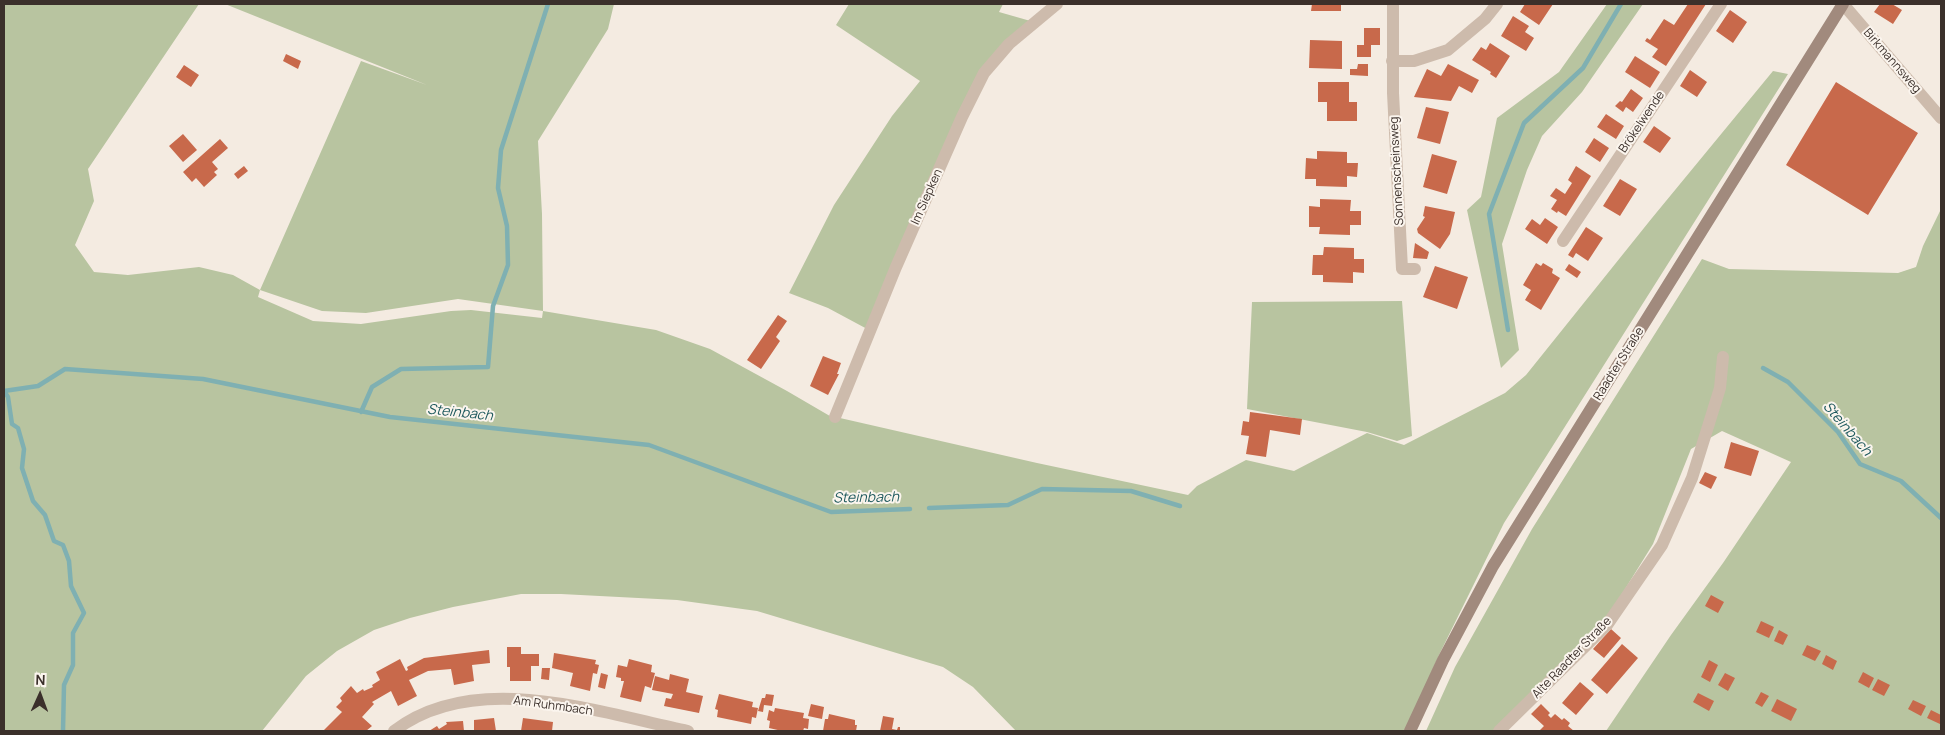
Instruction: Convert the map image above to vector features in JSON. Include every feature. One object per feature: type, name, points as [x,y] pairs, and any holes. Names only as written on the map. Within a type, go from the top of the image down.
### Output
[{"type":"main road","name":"Raadter Straße","points":[[1410,731],[1443,660],[1493,566],[1843,4]]},
{"type":"street","name":"Im Siepken","points":[[836,417],[896,267],[962,117],[984,73],[1009,44],[1057,4]]},
{"type":"street","name":"Sonnenscheinsweg","points":[[1393,4],[1392,61],[1402,269],[1414,269]]},
{"type":"street","points":[[1392,61],[1414,61],[1448,50],[1485,19],[1497,4]]},
{"type":"street","name":"Brökelwende","points":[[1563,241],[1721,4]]},
{"type":"street","name":"Birkmannsweg","points":[[1843,4],[1941,118]]},
{"type":"street","name":"Alte Raadter Straße","points":[[1499,731],[1607,625],[1662,545],[1692,478],[1720,388],[1723,357]]},
{"type":"street","name":"Am Ruhmbach","points":[[394,731],[424,712],[444,705],[494,699],[551,703],[688,731]]},
{"type":"green space","points":[[4,4],[199,4],[88,169],[94,201],[75,245],[94,272],[128,275],[199,267],[233,275],[260,290],[258,297],[313,321],[361,324],[451,311],[471,310],[542,318],[543,311],[656,330],[710,349],[835,419],[840,418],[1188,495],[1197,486],[1246,460],[1294,471],[1367,433],[1404,445],[1505,393],[1526,375],[1773,71],[1788,74],[1504,523],[1439,655],[1406,731],[1016,731],[973,687],[943,667],[757,611],[677,600],[561,594],[521,594],[453,607],[374,630],[337,651],[306,676],[262,731],[4,731]]},
{"type":"green space","points":[[225,4],[614,4],[608,29],[538,141],[542,214],[543,311],[458,299],[366,313],[322,311],[260,290],[361,61],[427,85]]},
{"type":"green space","points":[[849,4],[1003,4],[999,12],[1034,22],[982,72],[869,330],[828,308],[789,293],[834,205],[892,116],[920,81],[836,25]]},
{"type":"green space","points":[[1607,4],[1643,4],[1582,92],[1542,136],[1527,170],[1502,244],[1519,350],[1501,368],[1467,210],[1481,197],[1497,118],[1559,72]]},
{"type":"green space","points":[[1941,209],[1941,731],[1606,731],[1791,462],[1722,431],[1691,449],[1653,544],[1604,623],[1496,731],[1426,731],[1455,667],[1532,529],[1702,259],[1729,269],[1898,273],[1916,267],[1923,246]]},
{"type":"green space","points":[[1402,301],[1412,436],[1397,441],[1367,432],[1247,409],[1252,302]]},
{"type":"building","points":[[1312,4],[1341,4],[1341,11],[1311,11]]},
{"type":"building","points":[[1525,4],[1553,4],[1539,25],[1520,12]]},
{"type":"building","points":[[1688,4],[1706,4],[1666,66],[1652,57],[1658,49],[1645,41],[1647,38],[1650,40],[1664,19],[1674,25]]},
{"type":"building","points":[[1880,4],[1892,4],[1902,10],[1893,24],[1874,12]]},
{"type":"building","points":[[1730,10],[1747,22],[1733,43],[1716,31]]},
{"type":"building","points":[[1513,16],[1529,26],[1525,32],[1534,38],[1526,51],[1501,36]]},
{"type":"building","points":[[1364,28],[1380,28],[1380,45],[1371,45],[1371,57],[1357,57],[1357,45],[1364,45]]},
{"type":"building","points":[[1310,40],[1342,41],[1342,69],[1309,68]]},
{"type":"building","points":[[1490,43],[1510,56],[1496,78],[1490,74],[1491,72],[1472,60],[1481,47],[1486,50]]},
{"type":"building","points":[[286,54],[301,61],[298,69],[283,61]]},
{"type":"building","points":[[1635,56],[1660,72],[1650,88],[1625,72]]},
{"type":"building","points":[[1358,64],[1368,64],[1368,76],[1350,75],[1350,69],[1357,69]]},
{"type":"building","points":[[1448,64],[1479,80],[1472,93],[1459,86],[1451,101],[1414,97],[1427,69],[1441,76]]},
{"type":"building","points":[[184,65],[199,75],[191,87],[176,77]]},
{"type":"building","points":[[1690,70],[1707,82],[1697,97],[1680,86]]},
{"type":"building","points":[[1318,82],[1349,82],[1349,102],[1357,102],[1357,121],[1327,121],[1327,102],[1318,102]]},
{"type":"building","points":[[1836,82],[1918,133],[1868,215],[1786,165]]},
{"type":"building","points":[[1631,89],[1643,98],[1633,112],[1626,107],[1623,112],[1615,106],[1620,101],[1622,102]]},
{"type":"building","points":[[1426,107],[1449,112],[1440,144],[1417,138]]},
{"type":"building","points":[[1606,114],[1624,126],[1616,139],[1597,127]]},
{"type":"building","points":[[1654,126],[1671,138],[1660,153],[1643,142]]},
{"type":"building","points":[[183,134],[197,150],[183,162],[169,146]]},
{"type":"building","points":[[1594,138],[1609,148],[1600,162],[1585,152]]},
{"type":"building","points":[[220,139],[228,148],[212,162],[218,169],[214,172],[217,175],[204,187],[196,178],[192,182],[183,172]]},
{"type":"building","points":[[1317,151],[1347,152],[1347,163],[1358,163],[1357,177],[1347,176],[1347,187],[1316,186],[1316,179],[1305,179],[1306,158],[1317,159]]},
{"type":"building","points":[[1432,154],[1457,161],[1447,194],[1423,187]]},
{"type":"building","points":[[244,166],[248,171],[238,179],[234,174]]},
{"type":"building","points":[[1576,166],[1591,176],[1566,216],[1551,209],[1557,200],[1550,196],[1556,188],[1565,194],[1572,183],[1568,180]]},
{"type":"building","points":[[1620,179],[1637,189],[1620,216],[1603,206]]},
{"type":"building","points":[[1320,199],[1351,200],[1350,211],[1361,211],[1361,225],[1350,225],[1350,235],[1319,234],[1320,227],[1309,227],[1309,206],[1320,207]]},
{"type":"building","points":[[1425,206],[1455,212],[1450,234],[1440,249],[1418,233],[1417,229],[1425,217],[1423,216]]},
{"type":"building","points":[[1545,218],[1558,227],[1547,244],[1525,229],[1532,219],[1540,225]]},
{"type":"building","points":[[1586,227],[1603,238],[1588,261],[1576,253],[1573,258],[1568,255]]},
{"type":"building","points":[[1415,243],[1429,252],[1427,259],[1413,258]]},
{"type":"building","points":[[1324,247],[1354,248],[1354,259],[1364,259],[1364,273],[1353,272],[1353,283],[1323,282],[1323,275],[1312,275],[1313,255],[1323,255]]},
{"type":"building","points":[[1536,263],[1541,266],[1543,263],[1553,269],[1552,273],[1560,278],[1541,310],[1525,300],[1531,290],[1523,285]]},
{"type":"building","points":[[1569,264],[1581,272],[1577,278],[1565,270]]},
{"type":"building","points":[[1435,266],[1468,277],[1457,309],[1423,297]]},
{"type":"building","points":[[778,315],[787,321],[776,337],[780,341],[761,369],[747,360]]},
{"type":"building","points":[[823,356],[841,363],[837,374],[839,374],[828,395],[810,386]]},
{"type":"building","points":[[1250,412],[1302,419],[1300,435],[1270,430],[1266,457],[1246,454],[1249,436],[1241,435],[1243,421],[1249,422]]},
{"type":"building","points":[[1731,442],[1759,451],[1751,476],[1724,468]]},
{"type":"building","points":[[1705,472],[1717,477],[1711,489],[1699,483]]},
{"type":"building","points":[[1711,595],[1724,602],[1718,613],[1705,606]]},
{"type":"building","points":[[1761,621],[1774,627],[1769,638],[1756,632]]},
{"type":"building","points":[[1611,629],[1621,638],[1604,658],[1593,649]]},
{"type":"building","points":[[1779,630],[1788,635],[1783,645],[1774,641]]},
{"type":"building","points":[[1622,644],[1638,658],[1607,694],[1591,680]]},
{"type":"building","points":[[1807,645],[1821,651],[1815,661],[1802,655]]},
{"type":"building","points":[[507,647],[521,647],[521,654],[539,654],[539,666],[531,666],[531,681],[510,681],[510,667],[507,667]]},
{"type":"building","points":[[489,650],[490,663],[472,665],[474,681],[454,685],[451,669],[428,671],[409,680],[417,696],[398,706],[391,691],[372,702],[374,704],[362,717],[372,726],[366,731],[323,731],[342,712],[336,707],[342,701],[340,698],[351,686],[357,693],[363,689],[364,691],[373,687],[372,685],[380,680],[376,672],[400,659],[406,671],[408,670],[407,667],[424,658]]},
{"type":"building","points":[[554,653],[596,660],[595,664],[599,665],[597,674],[593,673],[590,691],[570,686],[573,673],[552,668]]},
{"type":"building","points":[[1826,655],[1837,661],[1833,670],[1822,664]]},
{"type":"building","points":[[629,659],[652,665],[651,672],[655,673],[651,688],[645,686],[641,702],[620,697],[624,681],[616,677],[618,665],[627,667]]},
{"type":"building","points":[[1709,660],[1718,665],[1710,682],[1701,677]]},
{"type":"building","points":[[542,668],[550,668],[549,680],[541,679]]},
{"type":"building","points":[[1863,672],[1874,678],[1869,688],[1858,682]]},
{"type":"building","points":[[601,673],[608,675],[605,689],[598,687]]},
{"type":"building","points":[[1725,673],[1735,678],[1728,691],[1718,685]]},
{"type":"building","points":[[670,674],[689,679],[686,692],[703,696],[699,713],[664,706],[666,698],[671,699],[673,694],[652,690],[655,676],[669,680]]},
{"type":"building","points":[[1878,679],[1890,685],[1884,696],[1872,690]]},
{"type":"building","points":[[1580,682],[1594,694],[1576,715],[1562,703]]},
{"type":"building","points":[[1761,692],[1769,696],[1762,707],[1755,703]]},
{"type":"building","points":[[1698,693],[1714,701],[1709,711],[1693,702]]},
{"type":"building","points":[[719,694],[753,702],[752,707],[758,708],[756,718],[752,717],[751,724],[717,717],[718,710],[715,709]]},
{"type":"building","points":[[766,694],[774,695],[772,706],[764,705],[763,712],[758,711],[762,698],[765,698]]},
{"type":"building","points":[[1777,699],[1797,709],[1791,721],[1771,711]]},
{"type":"building","points":[[1913,700],[1926,706],[1921,716],[1908,709]]},
{"type":"building","points":[[811,704],[824,707],[822,719],[808,716]]},
{"type":"building","points":[[1541,704],[1550,713],[1548,715],[1551,718],[1555,714],[1562,720],[1564,718],[1570,723],[1568,726],[1574,731],[1539,731],[1544,726],[1531,714]]},
{"type":"building","points":[[775,708],[804,713],[803,718],[809,719],[808,729],[804,728],[803,731],[782,731],[769,728],[770,721],[767,720],[769,710],[774,712]]},
{"type":"building","points":[[1931,710],[1941,715],[1940,724],[1927,718]]},
{"type":"building","points":[[829,714],[855,720],[855,725],[857,725],[856,731],[823,731],[825,719],[828,719]]},
{"type":"building","points":[[883,716],[894,718],[892,729],[897,730],[900,727],[900,731],[880,731]]},
{"type":"building","points":[[494,718],[496,731],[474,731],[474,720]]},
{"type":"building","points":[[523,718],[553,722],[552,731],[521,731]]},
{"type":"building","points":[[463,721],[464,731],[429,731],[437,726],[439,729],[447,724],[446,722]]},
{"type":"waterway","points":[[361,412],[372,387],[401,369],[488,367],[493,306],[508,265],[507,226],[498,188],[501,150],[548,4]]},
{"type":"waterway","points":[[1508,330],[1489,214],[1524,123],[1583,68],[1621,4]]},
{"type":"waterway","name":"Steinbach","points":[[1763,368],[1788,382],[1838,432],[1860,464],[1901,481],[1941,518]]},
{"type":"waterway","name":"Steinbach","points":[[4,391],[38,386],[65,369],[203,379],[390,417],[649,445],[831,512],[910,509]]},
{"type":"waterway","points":[[4,391],[8,397],[12,424],[18,428],[24,449],[22,468],[33,501],[45,515],[54,541],[63,545],[69,561],[71,586],[84,613],[73,633],[73,665],[64,685],[63,731]]},
{"type":"waterway","name":"Steinbach","points":[[929,508],[1008,505],[1042,489],[1131,491],[1180,506]]}]
